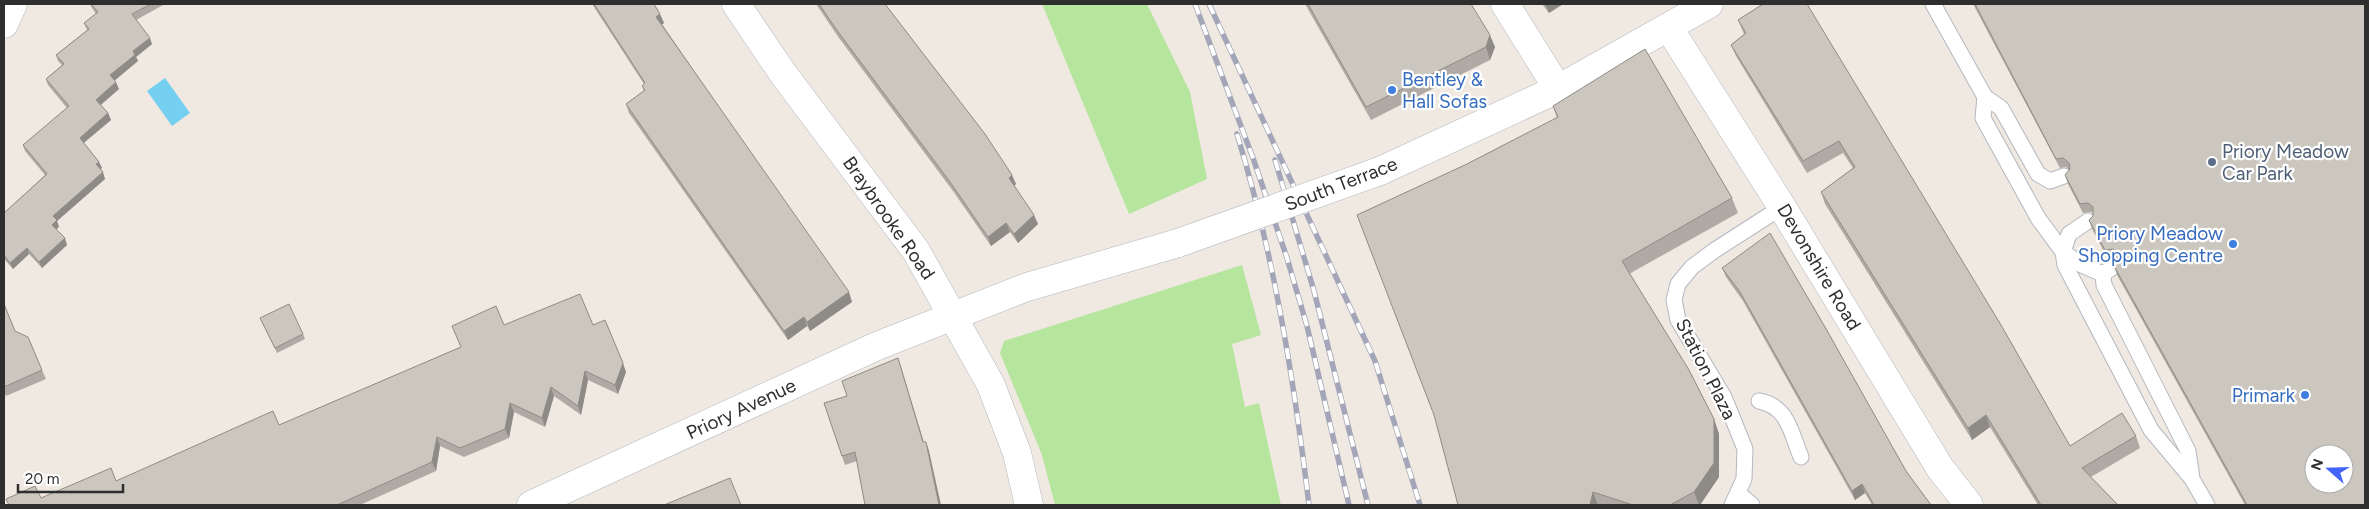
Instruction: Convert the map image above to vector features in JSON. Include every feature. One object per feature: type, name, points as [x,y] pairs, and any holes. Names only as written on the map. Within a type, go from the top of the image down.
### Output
[{"type":"street","points":[[4,24],[12,4]]},
{"type":"street","name":"Braybrooke Road","points":[[736,4],[784,75],[916,251],[991,386],[1017,453],[1029,505]]},
{"type":"street","points":[[1504,4],[1558,89]]},
{"type":"street","name":"South Terrace","points":[[953,316],[1027,287],[1178,243],[1380,171],[1558,89],[1709,4]]},
{"type":"street","name":"Devonshire Road","points":[[1669,28],[1782,207],[1940,468],[1969,505]]},
{"type":"street","name":"Priory Avenue","points":[[531,505],[877,346],[953,316]]},
{"type":"lane","points":[[1933,4],[1985,97],[2001,108],[2038,174],[2050,181],[2064,176]]},
{"type":"lane","points":[[1985,97],[1983,118],[2004,160],[2038,218],[2064,252],[2082,265],[2108,270],[2104,285],[2188,451],[2192,479]]},
{"type":"lane","name":"Station Plaza","points":[[1752,505],[1735,499],[1744,479],[1745,450],[1724,397],[1678,320],[1674,300],[1678,284],[1692,267],[1782,207]]},
{"type":"lane","points":[[2088,221],[2069,234],[2064,252],[2065,265],[2151,430],[2192,479],[2208,505]]},
{"type":"lane","points":[[1759,401],[1771,403],[1780,409],[1801,457]]},
{"type":"green space","points":[[1042,4],[1147,4],[1190,92],[1207,179],[1129,214]]},
{"type":"green space","points":[[1242,265],[1261,335],[1232,344],[1245,407],[1259,403],[1281,505],[1055,505],[1042,455],[1000,353],[1004,341]]},
{"type":"water","points":[[165,78],[190,113],[172,126],[147,91]]},
{"type":"building","points":[[91,4],[151,4],[132,14],[150,38],[133,51],[135,55],[110,75],[116,82],[96,100],[108,113],[80,138],[99,162],[96,164],[103,172],[53,216],[57,220],[52,225],[65,238],[39,262],[27,248],[10,263],[4,255],[4,213],[47,174],[23,145],[69,106],[46,79],[64,64],[56,55],[89,29],[84,23],[98,12]]},
{"type":"building","points":[[594,4],[654,4],[660,14],[656,17],[849,292],[807,322],[804,317],[784,331],[626,104],[645,90],[642,86],[645,83]]},
{"type":"building","points":[[819,4],[885,4],[985,134],[1012,175],[1009,178],[1034,215],[1014,234],[1006,223],[988,237],[950,182]]},
{"type":"building","name":"Bentley & Hall Sofas","points":[[1308,4],[1471,4],[1490,35],[1486,47],[1366,107]]},
{"type":"building","points":[[1763,4],[1807,4],[2001,325],[2070,446],[2122,413],[2136,436],[2082,468],[2118,505],[2041,505],[1986,415],[1968,428],[1821,192],[1855,167],[1839,141],[1803,161],[1731,45],[1746,33],[1738,20]]},
{"type":"building","name":"Priory Meadow Shopping Centre","points":[[1975,4],[2365,4],[2365,505],[2247,505],[2114,266],[2118,261],[2118,253],[2113,249],[2105,250],[2089,220],[2093,216],[2093,207],[2088,203],[2080,204],[2065,175],[2070,169],[2069,163],[2063,158],[2056,159]]},
{"type":"building","points":[[1645,49],[1732,198],[1622,261],[1689,370],[1714,419],[1714,463],[1694,492],[1670,505],[1633,505],[1593,492],[1590,505],[1458,505],[1434,415],[1357,215],[1467,164],[1558,117],[1553,106]]},
{"type":"building","points":[[1770,233],[1906,471],[1931,505],[1874,505],[1862,484],[1852,491],[1740,292],[1722,268]]},
{"type":"building","points":[[580,294],[593,325],[605,320],[623,363],[615,385],[585,371],[578,406],[551,387],[542,418],[510,403],[505,429],[460,448],[437,437],[432,462],[337,505],[9,505],[6,499],[35,486],[41,498],[111,468],[116,481],[273,411],[279,425],[461,347],[452,326],[496,306],[504,325]]},
{"type":"building","points":[[4,304],[15,331],[28,337],[42,370],[4,387]]},
{"type":"building","points":[[289,304],[303,334],[275,348],[260,318]]},
{"type":"building","points":[[898,358],[923,442],[926,442],[939,505],[865,505],[855,452],[842,456],[824,403],[847,396],[842,381]]},
{"type":"building","points":[[730,478],[741,505],[664,505]]},
{"type":"railway","points":[[1195,4],[1253,158],[1287,258],[1307,326],[1349,505]]},
{"type":"railway","points":[[1209,4],[1375,361],[1420,505]]},
{"type":"railway","points":[[1237,134],[1262,225],[1281,318],[1297,411],[1309,505]]},
{"type":"railway","points":[[1275,160],[1314,291],[1368,505]]},
{"type":"place","name":"Bentley & Hall Sofas","points":[[1392,90]]},
{"type":"place","name":"Priory Meadow Car Park","points":[[2212,162]]},
{"type":"place","name":"Priory Meadow Shopping Centre","points":[[2233,244]]},
{"type":"place","name":"Primark","points":[[2305,395]]}]
